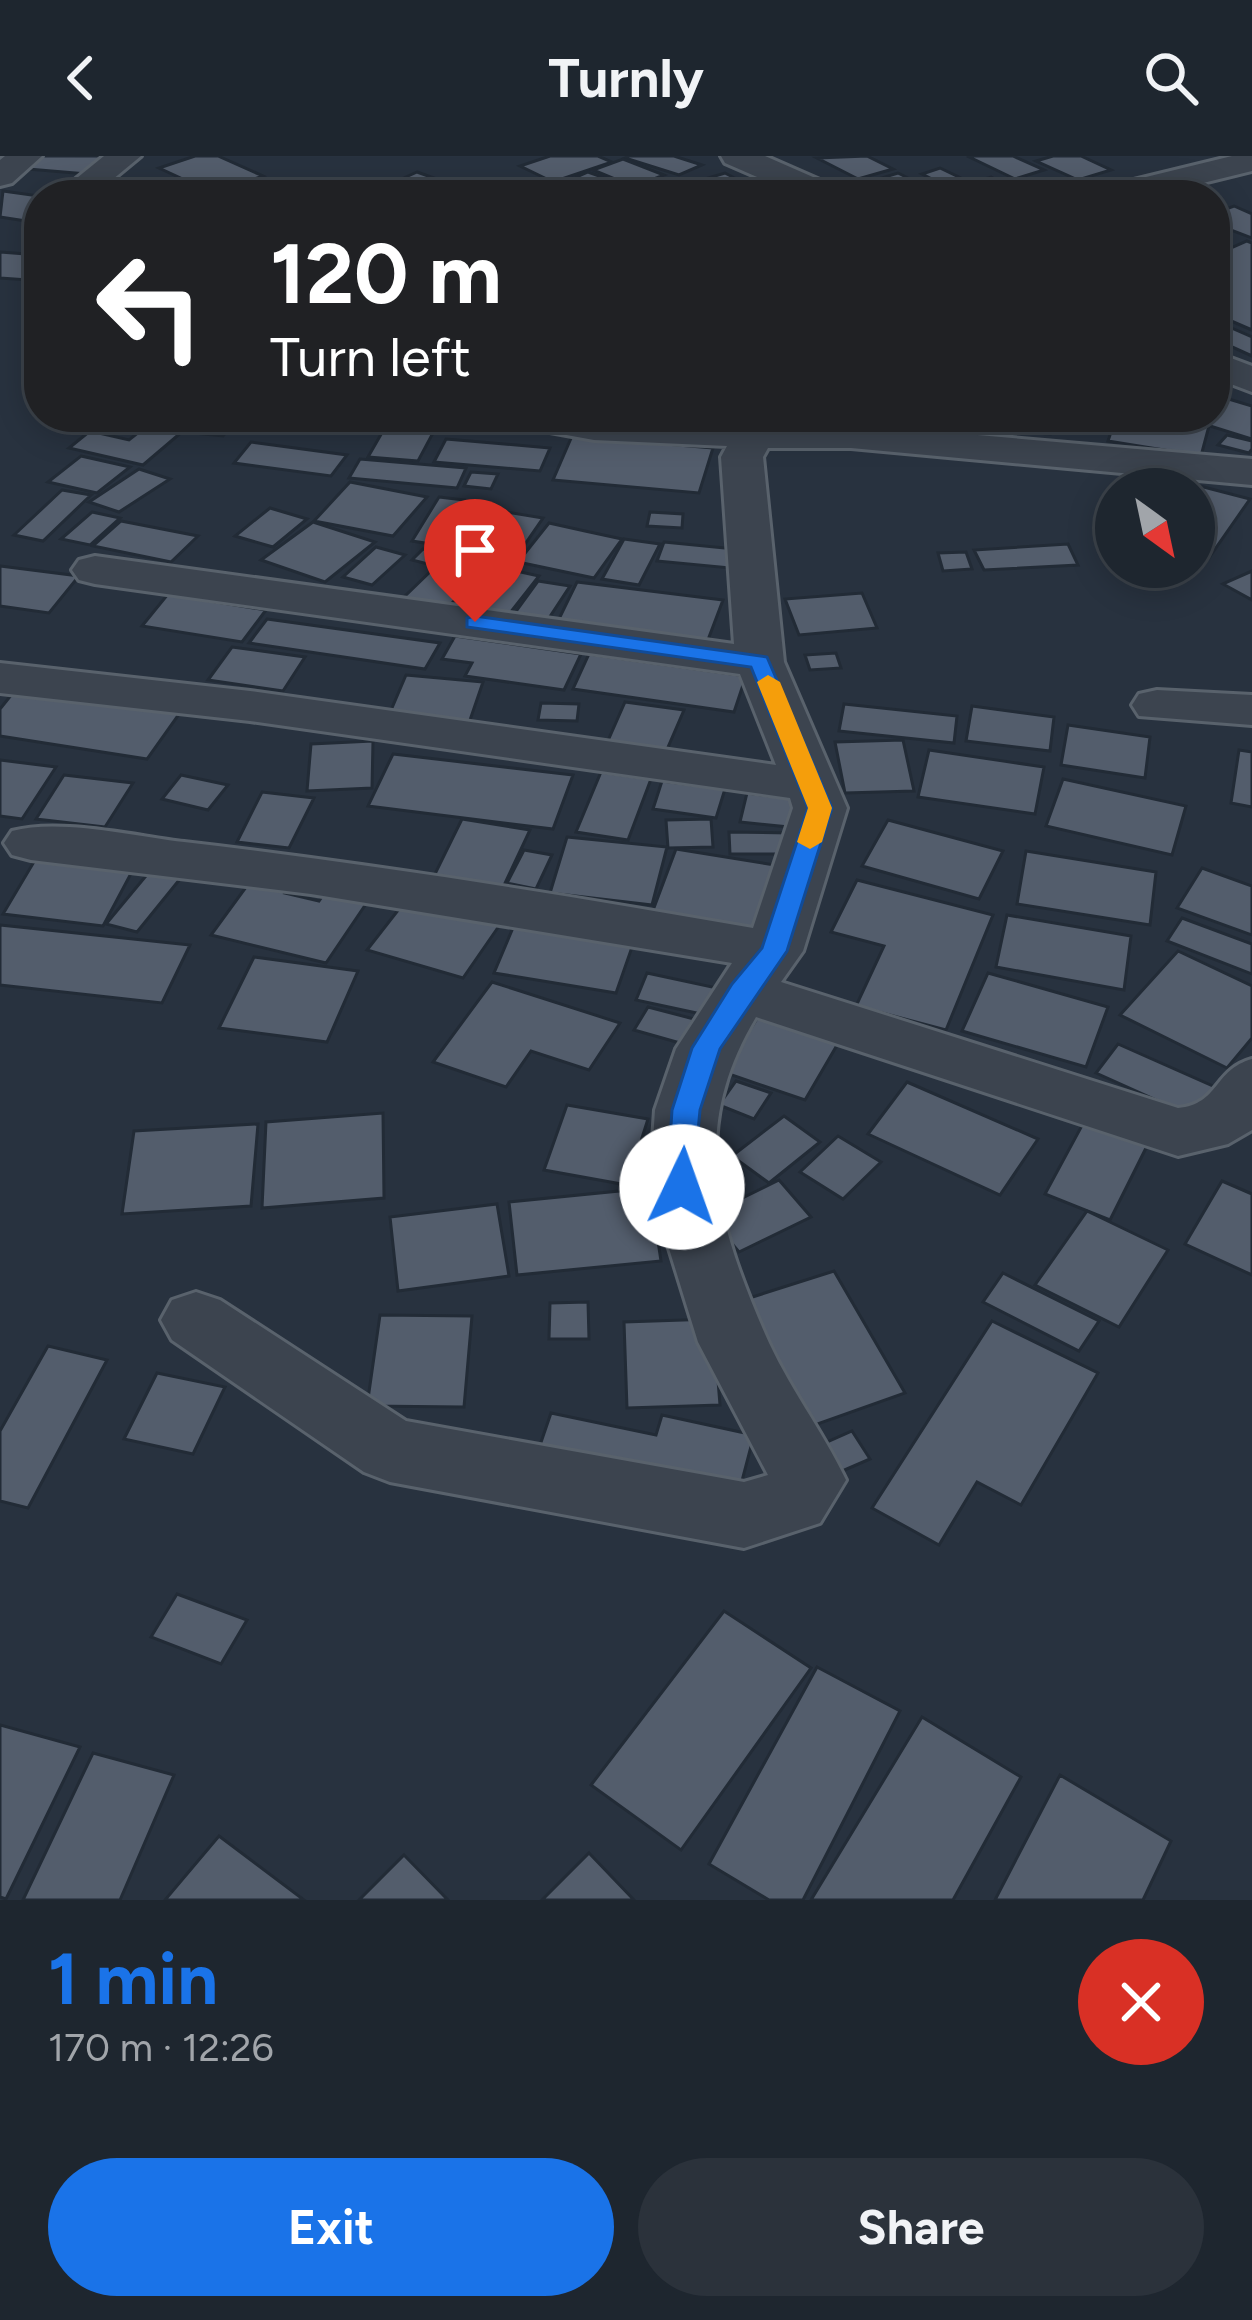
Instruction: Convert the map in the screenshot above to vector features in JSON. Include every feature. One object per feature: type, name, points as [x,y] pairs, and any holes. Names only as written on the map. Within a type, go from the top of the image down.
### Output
[{"type":"street","points":[[0,176],[26,156]]},
{"type":"street","points":[[92,180],[124,156]]},
{"type":"street","points":[[737,156],[792,180]]},
{"type":"street","points":[[1174,180],[1252,161]]},
{"type":"street","points":[[1207,172],[1221,180]]},
{"type":"street","points":[[715,432],[851,436],[1252,472]]},
{"type":"street","points":[[196,1320],[390,1450],[744,1515],[794,1500],[809,1480],[733,1342],[682,1187],[686,1110],[706,1048],[758,971],[820,808],[760,662],[742,458],[754,435]]},
{"type":"street","points":[[95,570],[760,662]]},
{"type":"street","points":[[0,677],[250,706],[650,766],[813,784]]},
{"type":"street","points":[[1157,705],[1252,710]]},
{"type":"street","points":[[31,843],[252,864],[758,971],[1178,1132],[1211,1129],[1233,1113],[1252,1081]]},
{"type":"building","points":[[43,156],[108,156],[87,174],[28,169]]},
{"type":"building","points":[[195,156],[218,156],[263,176],[185,180],[159,168]]},
{"type":"building","points":[[550,156],[598,156],[612,162],[559,180],[520,166]]},
{"type":"building","points":[[674,156],[702,165],[679,175],[625,158]]},
{"type":"building","points":[[867,156],[893,169],[858,179],[817,158]]},
{"type":"building","points":[[967,156],[1013,156],[1044,170],[1015,179]]},
{"type":"building","points":[[1081,156],[1111,170],[1078,180],[1036,161]]},
{"type":"building","points":[[623,159],[664,175],[652,180],[617,180],[593,170]]},
{"type":"building","points":[[940,168],[965,180],[934,180],[922,174]]},
{"type":"building","points":[[417,172],[439,180],[399,180]]},
{"type":"building","points":[[588,172],[610,180],[570,180]]},
{"type":"building","points":[[725,173],[738,180],[701,180]]},
{"type":"building","points":[[898,173],[912,180],[875,180]]},
{"type":"building","points":[[3,191],[24,194],[24,221],[0,217]]},
{"type":"building","points":[[1230,207],[1252,214],[1252,238],[1230,230]]},
{"type":"building","points":[[1252,243],[1252,330],[1230,320],[1230,248]]},
{"type":"building","points":[[0,252],[24,254],[24,280],[0,278]]},
{"type":"building","points":[[1230,327],[1252,337],[1252,356],[1230,346]]},
{"type":"building","points":[[1230,399],[1252,406],[1252,439],[1229,432]]},
{"type":"building","points":[[89,432],[129,440],[139,432],[182,432],[143,465],[69,448]]},
{"type":"building","points":[[382,432],[434,432],[418,461],[368,457]]},
{"type":"building","points":[[1111,432],[1207,432],[1201,456],[1108,441]]},
{"type":"building","points":[[1227,435],[1252,441],[1252,449],[1249,453],[1218,445]]},
{"type":"building","points":[[572,436],[713,448],[699,493],[553,480]]},
{"type":"building","points":[[446,439],[550,448],[540,471],[434,462]]},
{"type":"building","points":[[251,442],[347,455],[331,476],[234,463]]},
{"type":"building","points":[[81,456],[130,467],[97,493],[48,482]]},
{"type":"building","points":[[360,459],[466,468],[457,488],[349,478]]},
{"type":"building","points":[[139,469],[170,479],[119,512],[89,502]]},
{"type":"building","points":[[471,472],[498,474],[491,489],[464,486]]},
{"type":"building","points":[[350,482],[427,497],[393,536],[314,521]]},
{"type":"building","points":[[62,490],[91,495],[43,541],[14,535]]},
{"type":"building","points":[[1215,490],[1250,499],[1215,549]]},
{"type":"building","points":[[439,497],[464,500],[438,545],[412,541]]},
{"type":"building","points":[[270,508],[307,519],[273,547],[235,536]]},
{"type":"building","points":[[494,510],[543,518],[514,560],[482,554],[495,535],[478,532]]},
{"type":"building","points":[[92,512],[120,518],[90,545],[61,539]]},
{"type":"building","points":[[650,512],[683,514],[682,528],[647,526]]},
{"type":"building","points":[[121,521],[198,536],[171,562],[93,546]]},
{"type":"building","points":[[313,522],[375,542],[325,582],[261,560]]},
{"type":"building","points":[[549,523],[622,539],[594,578],[518,562]]},
{"type":"building","points":[[624,539],[660,544],[639,585],[602,579]]},
{"type":"building","points":[[664,542],[735,549],[730,568],[657,561]]},
{"type":"building","points":[[1068,544],[1078,565],[984,570],[974,550]]},
{"type":"building","points":[[376,547],[405,555],[372,585],[343,577]]},
{"type":"building","points":[[423,549],[489,566],[447,608],[404,597],[436,566],[412,560]]},
{"type":"building","points":[[966,552],[972,569],[943,571],[938,553]]},
{"type":"building","points":[[0,566],[79,576],[49,613],[0,606]]},
{"type":"building","points":[[498,567],[539,576],[506,618],[464,609]]},
{"type":"building","points":[[1252,571],[1252,600],[1223,584]]},
{"type":"building","points":[[538,581],[570,586],[547,621],[514,614]]},
{"type":"building","points":[[577,582],[723,600],[706,645],[556,625]]},
{"type":"building","points":[[862,593],[877,628],[799,635],[785,599]]},
{"type":"building","points":[[168,594],[266,610],[242,642],[142,626]]},
{"type":"building","points":[[267,619],[440,643],[425,669],[249,643]]},
{"type":"building","points":[[455,636],[581,654],[564,690],[465,676],[472,663],[442,659]]},
{"type":"building","points":[[232,647],[305,657],[283,691],[208,680]]},
{"type":"building","points":[[836,653],[841,668],[810,670],[805,655]]},
{"type":"building","points":[[589,654],[746,676],[734,712],[573,689]]},
{"type":"building","points":[[406,675],[483,682],[469,723],[389,715]]},
{"type":"building","points":[[16,689],[179,714],[147,759],[0,736],[0,709]]},
{"type":"building","points":[[625,702],[684,710],[662,761],[603,752]]},
{"type":"building","points":[[541,703],[579,704],[577,721],[538,720]]},
{"type":"building","points":[[844,704],[957,716],[954,743],[839,731]]},
{"type":"building","points":[[972,706],[1054,717],[1050,751],[966,741]]},
{"type":"building","points":[[1068,725],[1150,737],[1145,778],[1061,765]]},
{"type":"building","points":[[903,740],[914,791],[845,793],[835,742]]},
{"type":"building","points":[[373,741],[372,788],[307,791],[311,744]]},
{"type":"building","points":[[929,750],[1044,767],[1035,814],[918,797]]},
{"type":"building","points":[[1239,750],[1252,752],[1252,807],[1231,803]]},
{"type":"building","points":[[393,754],[573,775],[553,829],[368,806]]},
{"type":"building","points":[[0,760],[56,767],[22,819],[0,816]]},
{"type":"building","points":[[601,772],[651,779],[628,840],[576,832]]},
{"type":"building","points":[[64,775],[133,783],[105,827],[36,819]]},
{"type":"building","points":[[181,775],[228,785],[208,810],[162,799]]},
{"type":"building","points":[[1063,779],[1186,806],[1172,855],[1046,826]]},
{"type":"building","points":[[662,781],[725,789],[716,818],[653,809]]},
{"type":"building","points":[[262,792],[314,798],[289,848],[237,842]]},
{"type":"building","points":[[747,793],[795,799],[789,827],[740,822]]},
{"type":"building","points":[[462,819],[530,830],[499,896],[430,884]]},
{"type":"building","points":[[711,819],[713,847],[668,848],[666,820]]},
{"type":"building","points":[[888,820],[1003,851],[979,899],[862,866]]},
{"type":"building","points":[[729,832],[791,833],[792,854],[730,854]]},
{"type":"building","points":[[567,837],[667,847],[652,905],[550,893]]},
{"type":"building","points":[[676,849],[781,866],[760,931],[652,913]]},
{"type":"building","points":[[524,850],[552,855],[536,889],[507,883]]},
{"type":"building","points":[[1026,851],[1156,872],[1150,925],[1017,904]]},
{"type":"building","points":[[38,855],[135,866],[103,926],[3,914]]},
{"type":"building","points":[[1202,868],[1252,886],[1252,935],[1177,908]]},
{"type":"building","points":[[150,871],[180,879],[137,932],[106,924]]},
{"type":"building","points":[[257,872],[294,881],[285,893],[319,901],[330,885],[372,895],[326,963],[211,935]]},
{"type":"building","points":[[857,880],[993,915],[946,1030],[856,1006],[884,946],[831,932]]},
{"type":"building","points":[[406,900],[499,926],[463,978],[367,950]]},
{"type":"building","points":[[520,911],[638,930],[616,993],[494,973]]},
{"type":"building","points":[[1007,915],[1131,936],[1124,990],[996,967]]},
{"type":"building","points":[[1182,918],[1252,944],[1252,974],[1167,941]]},
{"type":"building","points":[[0,925],[190,945],[162,1003],[0,985]]},
{"type":"building","points":[[1178,951],[1252,986],[1252,1038],[1227,1068],[1120,1015]]},
{"type":"building","points":[[254,957],[358,971],[327,1042],[219,1028]]},
{"type":"building","points":[[647,973],[717,988],[706,1015],[636,1000]]},
{"type":"building","points":[[988,973],[1108,1007],[1086,1067],[962,1031]]},
{"type":"building","points":[[492,982],[620,1023],[589,1070],[531,1051],[506,1087],[433,1062]]},
{"type":"building","points":[[648,1007],[694,1019],[680,1043],[634,1030]]},
{"type":"building","points":[[760,1014],[840,1040],[805,1100],[723,1072]]},
{"type":"building","points":[[1118,1044],[1224,1091],[1203,1121],[1096,1073]]},
{"type":"building","points":[[736,1081],[771,1093],[754,1119],[719,1105]]},
{"type":"building","points":[[907,1082],[1038,1139],[1000,1195],[868,1134]]},
{"type":"building","points":[[567,1105],[648,1119],[627,1185],[544,1170]]},
{"type":"building","points":[[383,1113],[384,1198],[262,1208],[266,1122]]},
{"type":"building","points":[[784,1116],[820,1142],[769,1183],[732,1156]]},
{"type":"building","points":[[1086,1118],[1149,1142],[1110,1220],[1045,1194]]},
{"type":"building","points":[[258,1124],[251,1206],[122,1214],[134,1131]]},
{"type":"building","points":[[838,1136],[881,1162],[843,1199],[800,1172]]},
{"type":"building","points":[[779,1180],[811,1217],[739,1252],[708,1215]]},
{"type":"building","points":[[1222,1181],[1252,1194],[1252,1275],[1185,1244]]},
{"type":"building","points":[[650,1188],[661,1261],[517,1275],[509,1202]]},
{"type":"building","points":[[497,1204],[509,1276],[398,1291],[390,1217]]},
{"type":"building","points":[[1087,1211],[1168,1250],[1119,1327],[1035,1285]]},
{"type":"building","points":[[834,1271],[905,1393],[812,1426],[743,1300]]},
{"type":"building","points":[[1003,1273],[1099,1321],[1079,1351],[983,1302]]},
{"type":"building","points":[[588,1302],[589,1339],[549,1339],[550,1303]]},
{"type":"building","points":[[380,1315],[472,1316],[464,1407],[367,1406]]},
{"type":"building","points":[[713,1319],[720,1405],[627,1408],[624,1322]]},
{"type":"building","points":[[992,1321],[1098,1373],[1021,1505],[977,1482],[939,1545],[872,1508]]},
{"type":"building","points":[[48,1346],[107,1360],[28,1508],[0,1501],[0,1431]]},
{"type":"building","points":[[157,1373],[225,1387],[193,1454],[124,1439]]},
{"type":"building","points":[[551,1413],[656,1435],[662,1415],[754,1435],[737,1500],[537,1454]]},
{"type":"building","points":[[852,1431],[870,1459],[833,1475],[816,1447]]},
{"type":"building","points":[[177,1594],[247,1620],[221,1664],[151,1637]]},
{"type":"building","points":[[724,1611],[811,1668],[681,1850],[591,1785]]},
{"type":"building","points":[[817,1667],[900,1711],[803,1900],[769,1900],[709,1864]]},
{"type":"building","points":[[922,1717],[1021,1777],[953,1900],[811,1900]]},
{"type":"building","points":[[0,1725],[80,1747],[6,1899],[0,1897]]},
{"type":"building","points":[[93,1753],[174,1775],[120,1900],[23,1900]]},
{"type":"building","points":[[1060,1775],[1171,1841],[1143,1900],[995,1900]]},
{"type":"building","points":[[219,1836],[304,1900],[165,1900]]},
{"type":"building","points":[[589,1853],[634,1900],[542,1900]]},
{"type":"building","points":[[404,1855],[448,1900],[359,1900]]},
{"type":"slow traffic","points":[[768,682],[820,808],[810,842]]},
{"type":"route","points":[[475,622],[760,662],[813,784],[820,808],[774,951],[706,1048],[686,1110],[682,1187]]}]
